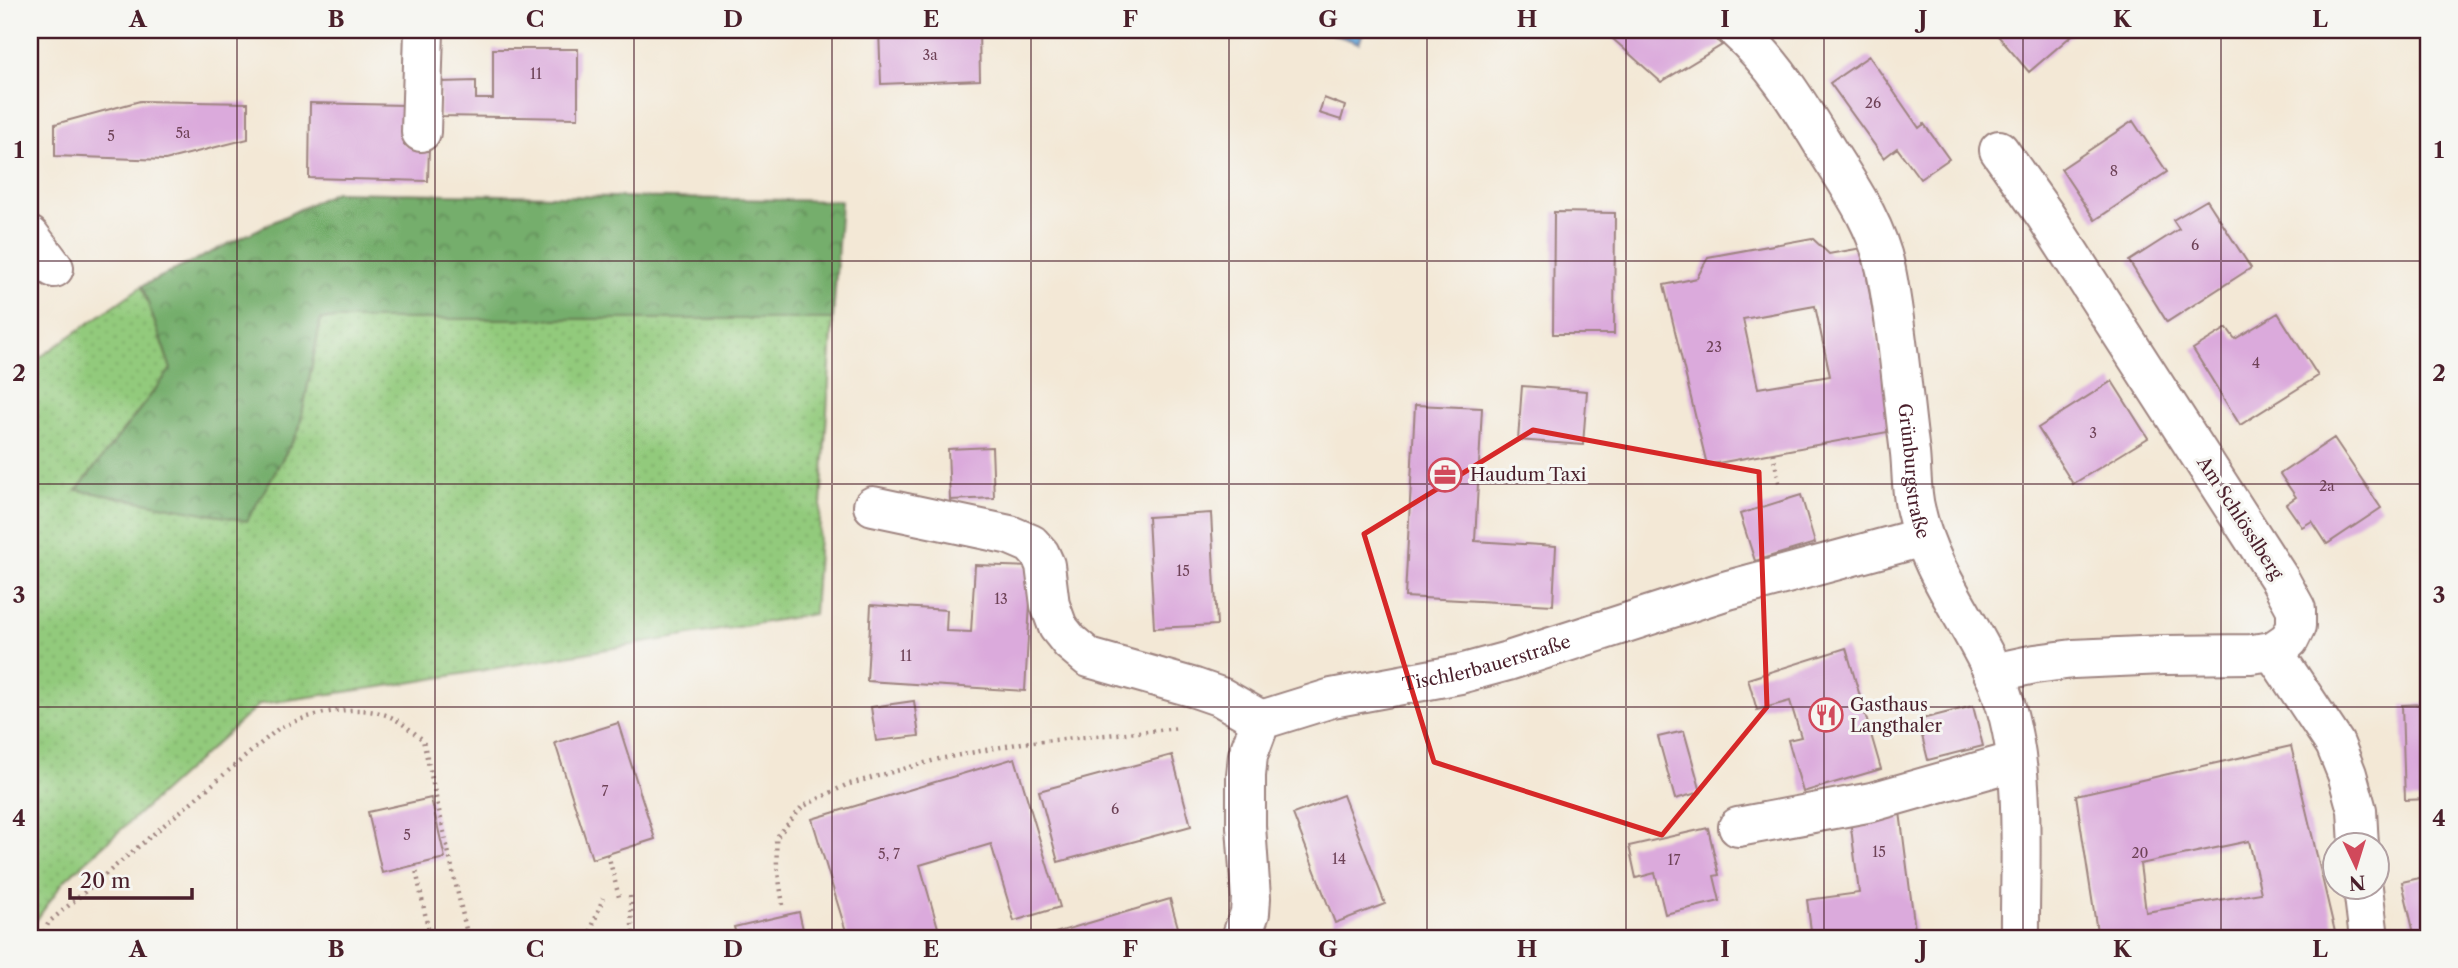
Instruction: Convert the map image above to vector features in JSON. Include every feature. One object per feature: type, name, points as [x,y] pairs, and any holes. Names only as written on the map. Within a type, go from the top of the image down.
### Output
[{"type":"street","points":[[421,132],[424,30]]},
{"type":"street","name":"Grünburgstraße","points":[[1738,30],[1785,82],[1864,209],[1886,269],[1915,508],[1923,537],[1948,591],[1993,673],[2010,717],[2019,814],[2020,938]]},
{"type":"street","name":"Am Schlösslberg","points":[[1998,150],[2053,227],[2279,578],[2296,609],[2296,626],[2289,640],[2273,650]]},
{"type":"street","points":[[30,236],[54,268]]},
{"type":"street","points":[[873,506],[1010,535],[1031,544],[1045,565],[1050,605],[1058,627],[1089,658],[1195,688],[1261,720],[1248,755],[1246,776],[1251,898],[1250,913],[1241,938]]},
{"type":"street","name":"Tischlerbauerstraße","points":[[1261,720],[1332,698],[1460,674],[1508,661],[1728,590],[1923,537]]},
{"type":"street","points":[[1993,673],[2073,659],[2251,654],[2273,650],[2336,744],[2357,810],[2359,832]]},
{"type":"street","points":[[1738,827],[1872,802],[2016,761]]},
{"type":"street","points":[[2365,902],[2369,938]]},
{"type":"path","points":[[1773,453],[1779,482]]},
{"type":"path","points":[[41,938],[49,922],[278,729],[300,718],[352,710],[388,716],[401,722],[423,740],[468,938]]},
{"type":"path","points":[[783,905],[776,838],[803,807],[846,785],[939,759],[1022,743],[1181,727]]},
{"type":"path","points":[[608,853],[619,897]]},
{"type":"path","points":[[415,865],[430,938]]},
{"type":"path","points":[[630,896],[633,938]]},
{"type":"path","points":[[588,938],[603,898]]},
{"type":"highlighted area","points":[[1533,430],[1759,472],[1767,707],[1662,835],[1434,762],[1364,534]]},
{"type":"green space","points":[[335,192],[841,201],[833,319],[321,319],[299,430],[247,521],[77,490],[171,369],[142,286]]},
{"type":"green space","points":[[142,286],[171,369],[77,490],[299,430],[321,319],[833,319],[814,614],[408,683],[260,704],[64,881],[30,929],[30,356],[39,358]]},
{"type":"water","points":[[1321,30],[1364,30],[1359,43]]},
{"type":"building","points":[[879,30],[979,30],[980,80],[881,84]]},
{"type":"building","points":[[1603,30],[1705,30],[1722,45],[1661,82]]},
{"type":"building","points":[[1993,30],[2078,30],[2029,72]]},
{"type":"building","points":[[493,49],[578,49],[578,118],[440,116],[440,82],[476,81],[476,99],[493,99]]},
{"type":"building","points":[[1869,56],[1919,128],[1924,124],[1949,159],[1920,179],[1897,148],[1884,158],[1830,83]]},
{"type":"building","points":[[1324,98],[1345,106],[1341,120],[1319,113]]},
{"type":"building","points":[[140,101],[248,103],[248,139],[165,160],[55,156],[55,124]]},
{"type":"building","points":[[310,103],[405,105],[404,145],[429,146],[428,181],[309,178]]},
{"type":"building","points":[[2133,121],[2167,172],[2095,220],[2061,169]]},
{"type":"building","points":[[2207,200],[2251,268],[2167,322],[2129,261],[2179,229],[2173,220]]},
{"type":"building","points":[[1554,212],[1615,213],[1614,334],[1553,334]]},
{"type":"building","points":[[1812,238],[1829,254],[1862,248],[1893,431],[1707,465],[1664,285],[1697,278],[1708,257]],"holes":[[[1815,306],[1830,376],[1758,388],[1743,319]]]},
{"type":"building","points":[[2278,313],[2318,376],[2240,425],[2193,349],[2227,328],[2235,339]]},
{"type":"building","points":[[2112,381],[2148,438],[2073,484],[2038,428]]},
{"type":"building","points":[[1522,386],[1587,391],[1583,445],[1518,440]]},
{"type":"building","name":"Haudum Taxi","points":[[1415,405],[1482,408],[1475,541],[1556,546],[1553,605],[1405,597]]},
{"type":"building","points":[[2334,438],[2381,508],[2327,544],[2312,521],[2302,527],[2286,504],[2296,497],[2280,474]]},
{"type":"building","points":[[992,447],[994,498],[950,500],[948,449]]},
{"type":"building","points":[[1801,495],[1815,543],[1755,561],[1740,514]]},
{"type":"building","points":[[1211,513],[1217,625],[1154,628],[1148,517]]},
{"type":"building","points":[[975,565],[1032,567],[1025,691],[867,681],[871,605],[947,610],[946,631],[971,632]]},
{"type":"building","points":[[1846,648],[1881,769],[1803,792],[1788,740],[1801,737],[1790,701],[1757,710],[1748,679]]},
{"type":"building","points":[[914,701],[919,736],[876,741],[871,707]]},
{"type":"building","points":[[2428,704],[2428,799],[2405,800],[2402,705]]},
{"type":"building","points":[[1973,706],[1983,746],[1928,760],[1918,720]]},
{"type":"building","points":[[618,723],[655,839],[592,859],[555,743]]},
{"type":"building","points":[[1684,731],[1701,792],[1675,799],[1658,737]]},
{"type":"building","points":[[2291,746],[2322,877],[2322,902],[2328,902],[2335,932],[2307,938],[2098,938],[2076,795]],"holes":[[[2249,841],[2261,893],[2146,912],[2140,864]]]},
{"type":"building","points":[[1172,755],[1191,826],[1058,862],[1039,791]]},
{"type":"building","points":[[1015,758],[1060,907],[1014,921],[991,844],[920,865],[941,938],[848,938],[812,819]]},
{"type":"building","points":[[1343,795],[1385,904],[1335,923],[1293,814]]},
{"type":"building","points":[[431,798],[445,858],[382,873],[368,812]]},
{"type":"building","points":[[1899,804],[1916,938],[1812,938],[1807,900],[1859,893],[1849,811]]},
{"type":"building","points":[[1708,828],[1719,875],[1714,876],[1720,901],[1665,914],[1655,873],[1636,878],[1629,846]]},
{"type":"building","points":[[2428,876],[2428,938],[2415,938],[2402,882]]},
{"type":"building","points":[[1170,899],[1181,938],[1038,938]]},
{"type":"building","points":[[799,912],[805,938],[737,938],[734,927]]},
{"type":"place","name":"Haudum Taxi","points":[[1445,475]]},
{"type":"place","name":"Gasthaus Langthaler","points":[[1826,715]]}]
